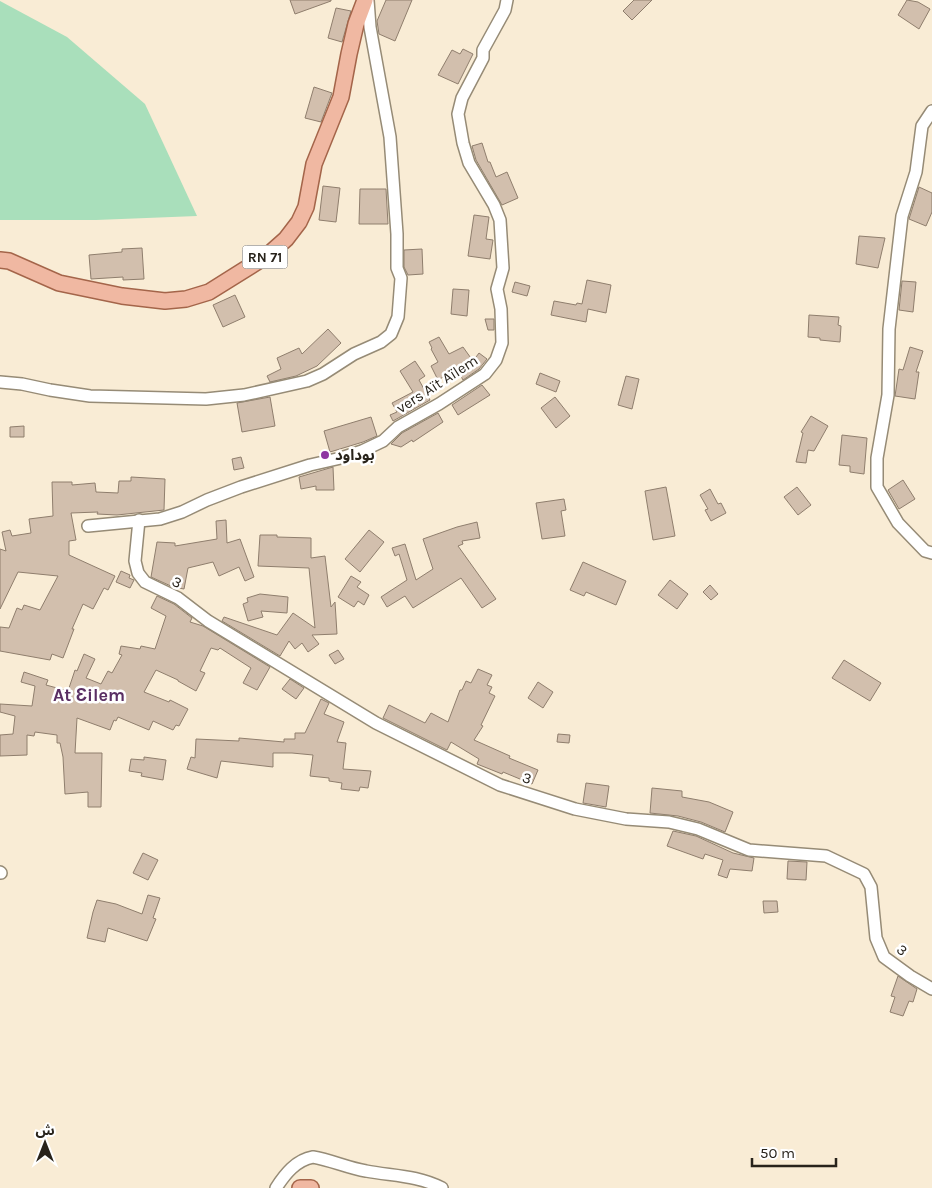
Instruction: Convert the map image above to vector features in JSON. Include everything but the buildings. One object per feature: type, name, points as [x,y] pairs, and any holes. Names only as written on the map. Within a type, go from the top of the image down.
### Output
[{"type":"main road","name":"RN 71","points":[[0,260],[9,261],[59,283],[122,296],[165,301],[186,299],[209,292],[268,255],[286,239],[299,222],[306,207],[314,164],[341,97],[351,46],[367,0]]},
{"type":"main road","points":[[300,1188],[312,1188]]},
{"type":"street","points":[[0,382],[90,396],[206,399],[244,395],[307,381],[323,374],[354,354],[381,342],[391,334],[398,317],[401,278],[397,268],[397,234],[390,137],[370,27],[367,0]]},
{"type":"street","name":"vers Aït Aïlem","points":[[88,526],[160,519],[182,512],[241,487],[362,451],[383,441],[398,427],[453,395],[484,374],[496,360],[502,343],[501,309],[497,289],[503,268],[500,220],[494,205],[469,162],[463,143],[458,114],[462,98],[484,58],[484,50],[505,10],[507,0]]},
{"type":"street","points":[[932,111],[922,126],[916,172],[902,216],[889,336],[888,395],[877,458],[877,487],[898,523],[925,551],[932,553]]},
{"type":"street","name":"3","points":[[139,520],[135,561],[138,572],[145,582],[178,598],[208,621],[376,723],[491,781],[575,809],[626,819],[669,822],[698,829],[749,850],[826,856],[864,874],[871,887],[876,938],[884,956],[910,976],[932,989]]},
{"type":"street","points":[[276,1188],[297,1163],[313,1157],[368,1171],[410,1176],[442,1188]]},
{"type":"green space","points":[[0,1],[67,37],[145,104],[197,216],[96,220],[0,220]]},
{"type":"place","name":"بوداود","points":[[325,455]]},
{"type":"district","name":"At Ɛilem","points":[[89,695]]}]
